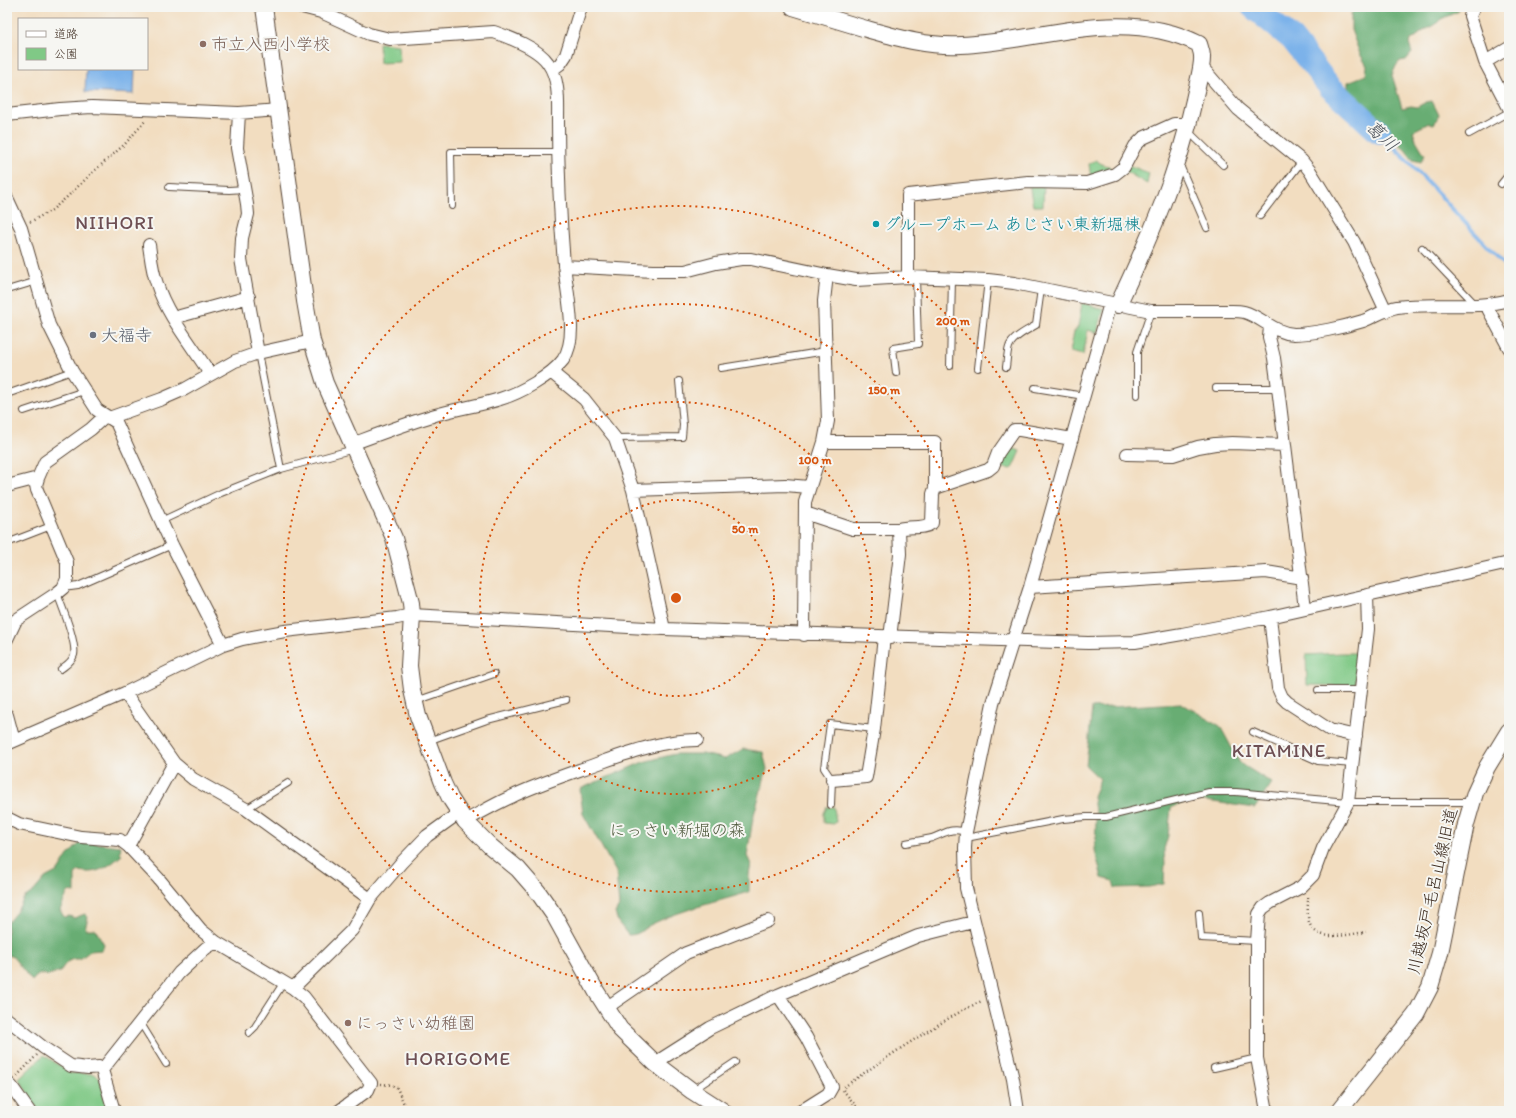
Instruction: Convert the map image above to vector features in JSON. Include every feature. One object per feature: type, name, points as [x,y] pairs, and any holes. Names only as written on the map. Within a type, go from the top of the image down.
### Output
[{"type":"street","points":[[264,7],[312,341],[325,383],[394,538],[404,571],[412,615],[409,666],[414,701],[443,782],[462,817],[490,846],[518,870],[538,892],[554,915],[606,1008],[620,1029],[655,1063],[692,1091],[722,1111]]},
{"type":"street","points":[[302,7],[321,12],[369,34],[390,38],[494,32],[509,37],[528,46],[543,57],[549,64],[556,83],[558,98],[558,152],[564,266],[571,326],[570,344],[564,359],[538,382],[501,399],[434,415],[353,446]]},
{"type":"street","points":[[552,70],[560,64],[566,55],[581,7]]},
{"type":"street","points":[[794,7],[922,44],[961,46],[1099,26],[1118,26],[1181,35],[1199,44],[1202,56],[1187,127],[1167,194],[1150,235],[1114,304],[1084,396],[1030,587],[993,703],[966,835],[966,888],[973,922],[1013,1079],[1018,1111]]},
{"type":"street","points":[[1474,7],[1470,16],[1485,62],[1509,108]]},
{"type":"street","points":[[1485,62],[1509,48]]},
{"type":"street","points":[[1201,66],[1238,108],[1302,162],[1310,171],[1354,242],[1386,311]]},
{"type":"street","points":[[7,115],[92,107],[239,113],[279,110]]},
{"type":"street","points":[[239,113],[237,148],[248,214],[242,238],[241,254],[258,353]]},
{"type":"street","points":[[912,277],[908,195],[1028,182],[1094,182],[1115,174],[1124,167],[1135,146],[1143,138],[1174,124],[1187,127]]},
{"type":"street","points":[[7,198],[21,228],[49,325],[72,371],[97,410],[116,422],[172,545],[223,645]]},
{"type":"street","points":[[149,244],[157,284],[174,318],[210,374]]},
{"type":"street","points":[[564,266],[653,271],[685,271],[741,258],[764,261],[856,280],[912,277],[988,280],[1014,283],[1151,311],[1243,312],[1253,316],[1270,327],[1283,332],[1305,333],[1362,321],[1396,307],[1481,306],[1509,300]]},
{"type":"street","points":[[804,635],[805,502],[824,442],[828,422],[824,301],[827,275]]},
{"type":"street","points":[[174,318],[249,297]]},
{"type":"street","points":[[1481,306],[1509,348]]},
{"type":"street","points":[[1270,327],[1269,336],[1278,388],[1305,608]]},
{"type":"street","points":[[7,638],[18,617],[60,590],[67,579],[67,562],[51,526],[36,485],[45,462],[107,417],[162,399],[185,389],[235,361],[258,353],[312,341]]},
{"type":"street","points":[[551,372],[584,399],[615,438],[633,490],[664,629]]},
{"type":"street","points":[[935,488],[988,470],[993,466],[998,453],[1014,430],[1072,439]]},
{"type":"street","points":[[805,513],[853,529],[899,529],[905,527],[928,526],[932,523],[933,494],[935,488],[935,442],[824,442]]},
{"type":"street","points":[[1127,454],[1173,455],[1198,447],[1232,443],[1285,445]]},
{"type":"street","points":[[7,486],[38,478]]},
{"type":"street","points":[[633,490],[784,485],[809,486]]},
{"type":"street","points":[[832,780],[866,777],[900,554],[899,529]]},
{"type":"street","points":[[7,715],[11,743],[124,693],[223,645],[242,639],[285,631],[412,615],[804,635],[1088,643],[1135,642],[1270,617],[1509,563]]},
{"type":"street","points":[[1030,587],[1266,572],[1302,578]]},
{"type":"street","points":[[1267,1111],[1257,1058],[1257,941],[1259,914],[1263,908],[1270,903],[1301,887],[1313,875],[1323,848],[1348,802],[1368,628],[1367,595]]},
{"type":"street","points":[[1270,617],[1278,688],[1282,697],[1287,702],[1330,730],[1356,736]]},
{"type":"street","points":[[124,693],[174,763],[193,778],[246,809],[370,898]]},
{"type":"street","name":"川越坂戸毛呂山線旧道","points":[[1340,1111],[1416,1014],[1430,988],[1440,953],[1466,824],[1472,802],[1488,767],[1509,731]]},
{"type":"street","points":[[289,985],[352,930],[370,898],[427,836],[462,817],[566,775],[618,757],[669,742],[697,740]]},
{"type":"street","points":[[128,846],[174,763]]},
{"type":"street","points":[[7,818],[19,824],[82,837],[120,840],[128,846],[158,878],[201,930],[216,942],[289,985],[304,997],[371,1083],[368,1090],[339,1111]]},
{"type":"street","points":[[606,1008],[686,953],[768,921]]},
{"type":"street","points":[[655,1063],[710,1028],[778,995],[918,936],[973,922]]},
{"type":"street","points":[[102,1070],[179,973],[206,948],[216,942]]},
{"type":"street","points":[[778,995],[806,1037],[832,1087],[828,1094],[801,1111]]},
{"type":"street","points":[[7,1019],[44,1048],[71,1066],[88,1068],[99,1067],[102,1070],[114,1111]]},
{"type":"street","points":[[9,1086],[29,1111]]},
{"type":"lane","points":[[1469,134],[1509,112]]},
{"type":"lane","points":[[1187,127],[1223,165]]},
{"type":"lane","points":[[452,206],[451,152],[558,152]]},
{"type":"lane","points":[[1178,160],[1208,228]]},
{"type":"lane","points":[[1260,216],[1302,162]]},
{"type":"lane","points":[[1501,184],[1509,174]]},
{"type":"lane","points":[[169,187],[229,190],[245,189]]},
{"type":"lane","points":[[1422,248],[1481,306]]},
{"type":"lane","points":[[896,373],[893,348],[918,344],[912,277]]},
{"type":"lane","points":[[950,366],[952,279]]},
{"type":"lane","points":[[978,368],[988,280]]},
{"type":"lane","points":[[7,290],[37,281]]},
{"type":"lane","points":[[1006,367],[1009,346],[1013,341],[1036,325],[1041,289]]},
{"type":"lane","points":[[1137,395],[1137,352],[1151,311]]},
{"type":"lane","points":[[721,368],[826,352]]},
{"type":"lane","points":[[258,353],[281,469]]},
{"type":"lane","points":[[7,394],[72,371]]},
{"type":"lane","points":[[615,438],[682,437],[683,425],[679,381]]},
{"type":"lane","points":[[1035,388],[1084,396]]},
{"type":"lane","points":[[1216,388],[1278,388]]},
{"type":"lane","points":[[24,411],[84,391]]},
{"type":"lane","points":[[161,521],[220,493],[281,469],[353,446]]},
{"type":"lane","points":[[7,543],[51,526]]},
{"type":"lane","points":[[61,669],[71,661],[74,654],[74,644],[60,590],[78,586],[172,545]]},
{"type":"lane","points":[[414,701],[494,674]]},
{"type":"lane","points":[[1318,690],[1361,690]]},
{"type":"lane","points":[[428,741],[487,720],[566,700]]},
{"type":"lane","points":[[831,805],[832,780],[824,768],[830,724],[874,729]]},
{"type":"lane","points":[[1252,732],[1318,761],[1352,764]]},
{"type":"lane","points":[[246,809],[288,783]]},
{"type":"lane","points":[[906,843],[932,838],[945,832],[960,830],[966,835],[1063,819],[1106,817],[1209,792],[1236,792],[1348,802],[1472,802]]},
{"type":"lane","points":[[1199,913],[1201,938],[1257,941]]},
{"type":"lane","points":[[249,1033],[289,985]]},
{"type":"lane","points":[[140,1022],[166,1064]]},
{"type":"lane","points":[[1214,1068],[1257,1058]]},
{"type":"lane","points":[[692,1091],[735,1062]]},
{"type":"path","points":[[21,228],[52,210],[67,197],[125,144],[155,110]]},
{"type":"path","points":[[1307,882],[1309,922],[1317,933],[1333,936],[1366,932]]},
{"type":"path","points":[[860,1111],[842,1088],[884,1059],[962,1011],[993,997]]},
{"type":"path","points":[[9,1086],[44,1048]]},
{"type":"path","points":[[371,1083],[392,1085],[397,1088],[407,1111]]},
{"type":"green space","points":[[1357,7],[1458,7],[1459,11],[1441,19],[1410,41],[1409,44],[1412,53],[1406,60],[1400,61],[1392,75],[1402,108],[1411,106],[1417,107],[1426,102],[1432,101],[1439,115],[1434,124],[1429,123],[1413,131],[1416,140],[1425,155],[1421,162],[1413,160],[1379,123],[1371,111],[1354,99],[1348,89],[1348,82],[1366,75],[1367,66],[1360,54],[1351,30],[1351,14]]},
{"type":"green space","points":[[379,43],[399,45],[400,62],[380,63]]},
{"type":"green space","points":[[1096,160],[1103,165],[1109,166],[1112,172],[1091,179],[1089,164]]},
{"type":"green space","points":[[1128,165],[1149,173],[1147,184],[1125,171]]},
{"type":"green space","points":[[1029,184],[1044,184],[1043,206],[1033,206]]},
{"type":"green space","points":[[1082,303],[1104,309],[1097,333],[1088,330],[1083,355],[1070,352],[1074,332],[1078,327]]},
{"type":"green space","points":[[1007,446],[1020,451],[1012,469],[996,467]]},
{"type":"green space","points":[[1359,653],[1355,686],[1307,685],[1306,655]]},
{"type":"green space","points":[[1181,703],[1220,726],[1240,763],[1272,783],[1255,808],[1192,799],[1171,808],[1168,836],[1164,849],[1164,884],[1149,887],[1115,888],[1113,881],[1102,878],[1095,851],[1096,821],[1093,796],[1100,779],[1086,766],[1092,708]]},
{"type":"green space","name":"にっさい新堀の森","points":[[743,749],[763,752],[767,769],[753,818],[747,856],[751,864],[749,875],[749,892],[676,914],[648,926],[639,933],[628,935],[618,922],[615,913],[619,906],[616,872],[583,814],[580,789],[643,762],[675,754],[703,754],[725,759]]},
{"type":"green space","points":[[827,807],[834,807],[836,822],[834,824],[824,823],[824,813]]},
{"type":"green space","points":[[84,842],[121,846],[120,852],[122,855],[112,863],[97,871],[79,871],[75,874],[75,893],[70,891],[67,894],[60,910],[64,917],[70,916],[74,918],[85,914],[88,917],[85,929],[95,929],[104,944],[102,950],[90,951],[80,959],[70,960],[60,972],[48,976],[43,974],[39,975],[32,981],[13,957],[7,955],[7,923],[17,911],[24,898],[34,891],[45,878],[58,871],[68,855],[79,844]]},
{"type":"green space","points":[[44,1055],[70,1073],[95,1074],[100,1079],[108,1111],[39,1111],[19,1079]]},
{"type":"water","points":[[86,70],[135,70],[134,94],[85,92]]},
{"type":"waterway","name":"葛川","points":[[1253,7],[1292,39],[1330,87],[1379,132]]},
{"type":"waterway","name":"葛川","points":[[1379,132],[1509,269]]},
{"type":"place","name":"市立入西小学校","points":[[203,44]]},
{"type":"place","name":"グループホーム あじさい東新堀棟","points":[[876,224]]},
{"type":"place","name":"大福寺","points":[[93,335]]},
{"type":"place","name":"にっさい幼稚園","points":[[348,1023]]},
{"type":"district","name":"NIIHORI","points":[[115,222]]},
{"type":"district","name":"KITAMINE","points":[[1279,750]]},
{"type":"district","name":"HORIGOME","points":[[458,1058]]}]
